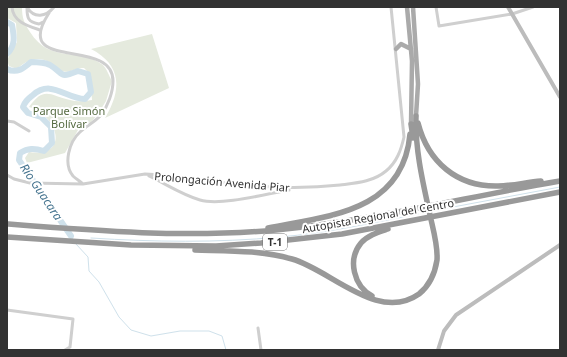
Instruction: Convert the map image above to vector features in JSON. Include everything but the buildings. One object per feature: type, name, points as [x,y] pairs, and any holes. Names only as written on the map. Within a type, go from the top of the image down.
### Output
[{"type":"highway","points":[[416,116],[426,147],[442,167],[459,179],[487,186],[539,181],[553,182]]},
{"type":"highway","points":[[131,246],[146,249],[198,250],[276,256],[304,263],[373,300],[393,303],[408,300],[421,292],[429,283],[437,260],[435,238],[415,135],[416,116]]},
{"type":"highway","points":[[411,124],[414,150],[433,247],[430,273],[427,280],[417,292],[402,299],[387,301],[368,294],[359,285],[354,272],[354,260],[361,243],[379,232],[418,220]]},
{"type":"highway","points":[[215,234],[268,228],[318,219],[340,214],[368,203],[388,186],[398,174],[409,148],[411,124]]},
{"type":"highway","name":"Autopista Regional del Centro","points":[[7,224],[97,232],[143,234],[215,234],[277,230],[330,223],[560,181]]},
{"type":"highway","name":"Autopista Regional del Centro","points":[[7,237],[131,246],[216,246],[302,240],[418,220],[560,192]]},
{"type":"main road","points":[[407,7],[411,49],[411,124]]},
{"type":"main road","points":[[413,7],[418,84],[416,116]]},
{"type":"main road","points":[[396,49],[401,44],[411,49]]},
{"type":"street","points":[[12,7],[22,24],[40,30]]},
{"type":"street","points":[[54,7],[43,22],[40,30],[43,42],[50,49],[63,53],[92,57],[102,61],[108,67],[113,81],[106,108],[100,116],[76,136],[70,146],[68,159],[70,170],[74,177],[83,184]]},
{"type":"street","name":"Prolongación Avenida Piar","points":[[148,175],[183,194],[201,200],[216,202],[296,189],[358,182],[374,178],[386,171],[395,162],[402,150],[404,137],[391,7]]},
{"type":"street","points":[[436,7],[439,26],[512,14],[517,9],[533,7]]},
{"type":"street","points":[[508,7],[560,97]]},
{"type":"street","points":[[27,8],[36,15],[49,13]]},
{"type":"street","points":[[27,8],[27,16],[30,20],[35,23],[43,22]]},
{"type":"street","points":[[18,19],[27,16]]},
{"type":"street","points":[[7,121],[14,122],[29,131]]},
{"type":"street","name":"Prolongación Avenida Piar","points":[[7,175],[14,179],[30,183],[83,184],[148,175],[163,175],[273,188],[296,189]]},
{"type":"street","points":[[67,183],[74,177]]},
{"type":"street","points":[[438,350],[444,331],[456,315],[560,245]]},
{"type":"street","points":[[7,310],[73,320],[70,347],[65,350]]},
{"type":"street","points":[[258,328],[261,350]]},
{"type":"green space","name":"Parque Simón Bolívar","points":[[7,7],[22,7],[23,17],[28,29],[38,42],[46,48],[56,52],[94,60],[103,65],[112,81],[106,101],[98,114],[92,121],[78,130],[65,153],[27,163],[25,158],[29,152],[42,152],[51,149],[55,143],[56,135],[53,127],[47,119],[39,112],[29,107],[34,100],[43,94],[52,94],[75,101],[92,100],[90,74],[84,68],[78,68],[65,72],[49,62],[40,59],[27,61],[17,69],[9,66],[7,60],[17,42],[16,23],[7,18]]},
{"type":"green space","name":"Parque Simón Bolívar","points":[[152,34],[169,88],[105,118],[111,108],[114,98],[116,79],[114,70],[109,63],[101,55],[91,49]]},
{"type":"waterway","name":"Río Guacara","points":[[7,22],[12,25],[14,37],[12,47],[7,54]]},
{"type":"waterway","name":"Río Guacara","points":[[7,69],[17,71],[31,62],[39,62],[50,65],[64,75],[78,71],[88,74],[91,92],[85,99],[52,89],[46,89],[31,96],[23,107],[28,113],[41,117],[51,127],[52,143],[44,151],[37,149],[23,151],[20,153],[19,160],[71,236]]},
{"type":"waterway","points":[[437,210],[560,187]]},
{"type":"waterway","points":[[91,238],[186,241],[256,239],[332,230],[418,214]]},
{"type":"waterway","name":"Río Guacara","points":[[76,244],[88,257],[89,271],[99,282],[119,317],[131,330],[151,336],[180,331],[209,331],[222,336],[226,350]]}]
